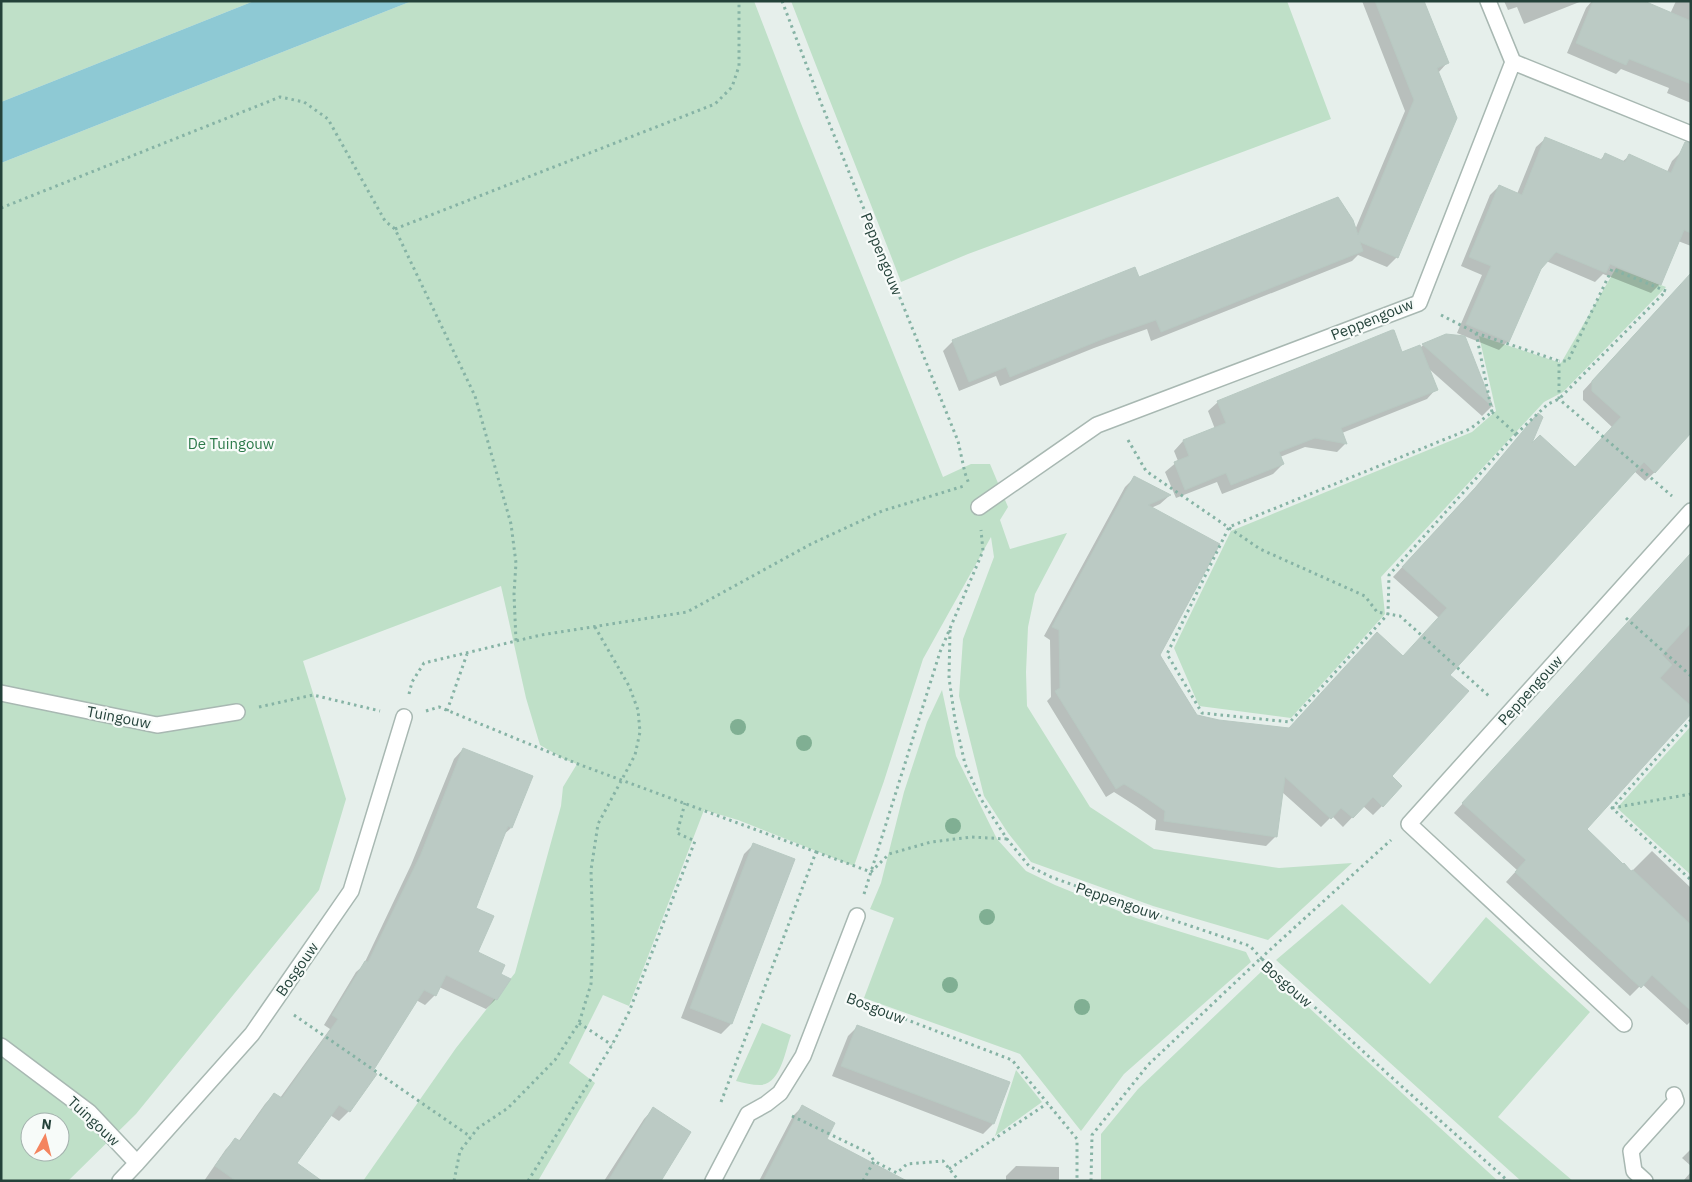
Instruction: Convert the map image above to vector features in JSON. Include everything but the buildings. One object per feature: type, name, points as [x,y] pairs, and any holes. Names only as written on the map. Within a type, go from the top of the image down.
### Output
[{"type":"street","points":[[1488,1],[1513,62],[1691,134]]},
{"type":"street","name":"Peppengouw","points":[[979,507],[1097,425],[1419,303],[1513,62]]},
{"type":"street","name":"Peppengouw","points":[[1409,824],[1690,512]]},
{"type":"street","name":"Tuingouw","points":[[1,693],[158,725],[237,712]]},
{"type":"street","name":"Bosgouw","points":[[120,1181],[252,1034],[351,891],[404,717]]},
{"type":"street","points":[[1409,824],[1624,1024]]},
{"type":"street","name":"Bosgouw","points":[[713,1181],[748,1114],[766,1104],[780,1092],[803,1056],[857,916]]},
{"type":"street","name":"Tuingouw","points":[[1,1046],[89,1112],[137,1163]]},
{"type":"street","points":[[1645,1181],[1634,1171],[1631,1151],[1676,1101],[1674,1096]]},
{"type":"path","points":[[395,229],[715,104],[732,87],[739,66],[739,1]]},
{"type":"path","name":"Peppengouw","points":[[782,1],[821,103],[958,441],[965,473],[979,507],[983,551],[940,652],[857,916]]},
{"type":"path","points":[[1,208],[280,97],[304,102],[328,119],[385,220],[395,229],[477,405],[511,524],[516,563],[514,594],[516,641]]},
{"type":"path","points":[[1419,303],[1476,333],[1559,361],[1568,361],[1612,269],[1666,291],[1559,399],[1548,404],[1516,434],[1389,575],[1388,614],[1290,722],[1202,713],[1167,654],[1229,527],[1470,429],[1492,412]]},
{"type":"path","points":[[1476,333],[1492,412],[1516,434]]},
{"type":"path","points":[[1559,361],[1559,399],[1690,512]]},
{"type":"path","points":[[1116,417],[1146,471],[1260,550],[1365,596],[1377,612],[1400,616],[1508,714]]},
{"type":"path","points":[[404,717],[412,682],[424,663],[541,635],[687,612],[811,544],[882,511],[970,484]]},
{"type":"path","points":[[1608,603],[1691,676]]},
{"type":"path","points":[[454,1181],[460,1151],[478,1128],[508,1108],[555,1060],[579,1023],[591,984],[593,939],[591,870],[598,824],[635,755],[640,732],[638,710],[629,686],[595,627]]},
{"type":"path","name":"Peppengouw","points":[[950,627],[949,678],[955,720],[966,764],[980,799],[1007,839],[1029,866],[1051,877],[1250,946],[1261,958]]},
{"type":"path","points":[[447,710],[467,654]]},
{"type":"path","points":[[237,712],[313,695],[404,717],[439,707],[578,764],[871,872],[889,854],[931,842],[972,837],[1007,839]]},
{"type":"path","points":[[1612,808],[1691,720]]},
{"type":"path","points":[[1612,808],[1691,794]]},
{"type":"path","points":[[528,1181],[612,1045],[629,1012],[695,841],[676,833],[685,803]]},
{"type":"path","points":[[1612,808],[1691,880]]},
{"type":"path","points":[[1261,958],[1409,824]]},
{"type":"path","points":[[721,1102],[816,852]]},
{"type":"path","name":"Bosgouw","points":[[1091,1181],[1092,1135],[1148,1065],[1261,958],[1388,1076],[1508,1181]]},
{"type":"path","name":"Bosgouw","points":[[829,990],[1012,1060],[1078,1139],[1077,1181]]},
{"type":"path","points":[[274,1002],[471,1137]]},
{"type":"path","points":[[579,1023],[612,1045]]},
{"type":"path","points":[[949,1169],[1048,1103]]},
{"type":"path","points":[[766,1104],[869,1153],[874,1161],[897,1172],[908,1164],[942,1162],[959,1181]]},
{"type":"path","points":[[863,1181],[874,1161]]},
{"type":"green space","points":[[1,1],[254,1],[1,102]]},
{"type":"green space","name":"De Tuingouw","points":[[412,1],[754,1],[800,121],[943,477],[971,464],[990,464],[1008,507],[1000,520],[1010,549],[1067,533],[1035,594],[1028,627],[1027,706],[1090,807],[1154,849],[1279,868],[1352,863],[1268,940],[1153,906],[1031,862],[1008,833],[984,796],[959,696],[963,639],[994,557],[991,537],[923,659],[884,781],[854,866],[738,820],[704,810],[629,1006],[603,995],[569,1063],[595,1083],[538,1181],[363,1181],[456,1048],[515,973],[561,806],[563,787],[577,764],[540,745],[526,698],[501,586],[303,661],[346,799],[319,890],[136,1114],[68,1181],[1,1181],[1,163]]},
{"type":"green space","points":[[791,1],[1287,1],[1331,119],[968,254],[901,282]]},
{"type":"green space","points":[[1616,268],[1666,287],[1563,392],[1544,402],[1381,577],[1385,614],[1291,718],[1199,706],[1174,648],[1231,531],[1472,432],[1496,411],[1479,336],[1561,363]]},
{"type":"green space","points":[[942,690],[956,756],[997,839],[1026,871],[1136,918],[1246,952],[1251,962],[1124,1074],[1081,1131],[1020,1054],[864,998],[894,918],[870,909],[881,883],[904,792],[927,722]]},
{"type":"green space","points":[[1691,726],[1691,875],[1617,808]]},
{"type":"green space","points":[[1342,904],[1430,984],[1486,917],[1590,1012],[1498,1117],[1573,1181],[1521,1181],[1276,960]]},
{"type":"green space","points":[[1263,970],[1270,972],[1498,1181],[1101,1181],[1101,1134],[1138,1089]]},
{"type":"green space","points":[[762,1023],[791,1035],[781,1066],[773,1079],[767,1083],[757,1085],[736,1081]]},
{"type":"green space","points":[[1016,1070],[1042,1102],[995,1136]]},
{"type":"water","points":[[254,1],[412,1],[1,163],[1,102]]}]
